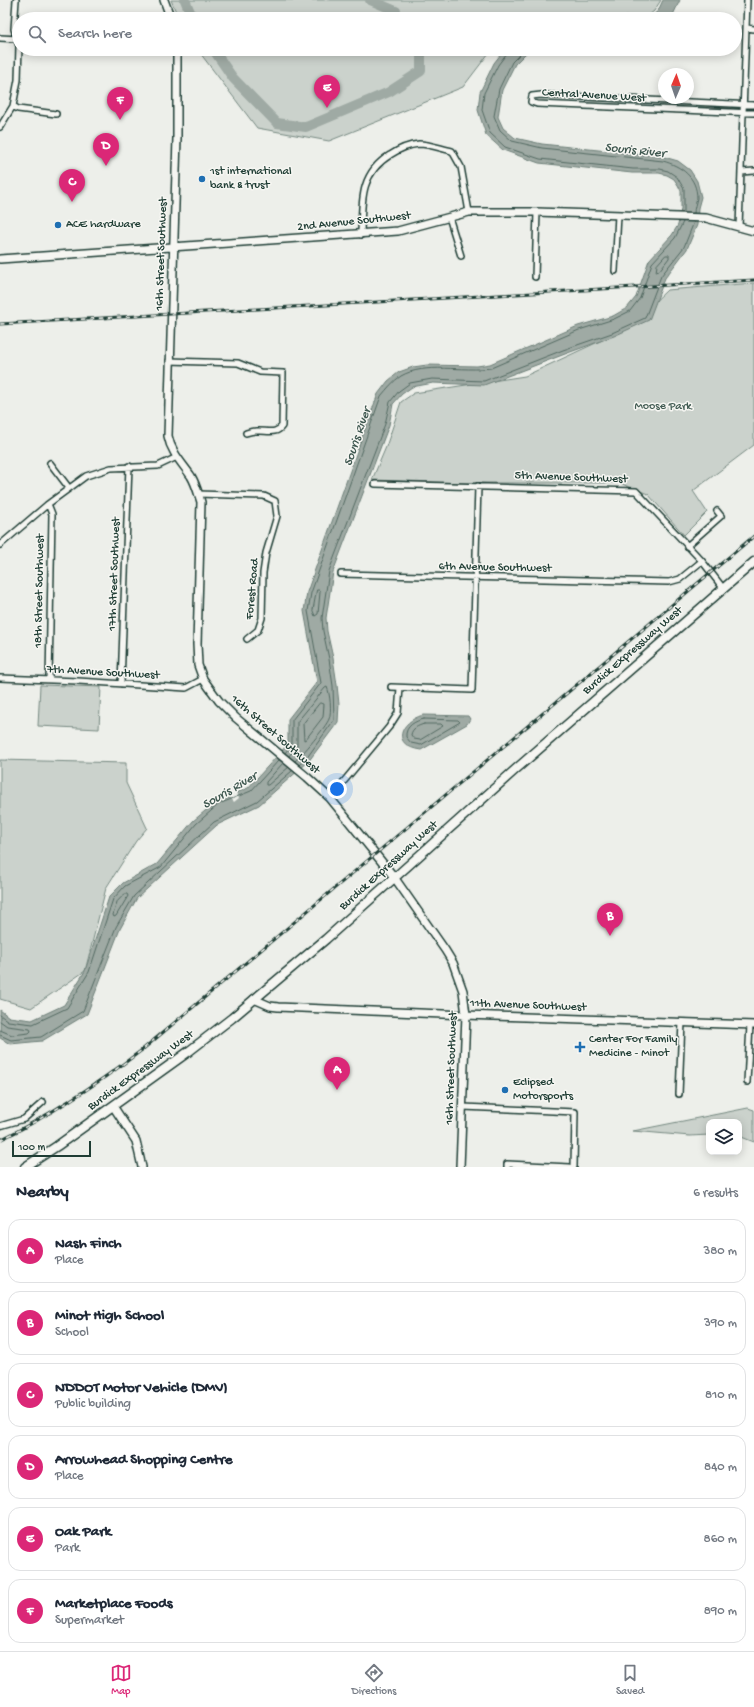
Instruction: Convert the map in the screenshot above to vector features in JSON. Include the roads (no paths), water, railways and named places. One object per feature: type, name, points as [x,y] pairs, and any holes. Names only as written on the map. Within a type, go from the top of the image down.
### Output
[{"type":"main road","name":"Burdick Expressway West","points":[[25,1167],[203,1041],[254,999],[326,938],[754,562]]},
{"type":"street","points":[[15,12],[16,0]]},
{"type":"street","points":[[164,0],[168,12]]},
{"type":"street","points":[[739,227],[747,0]]},
{"type":"street","points":[[747,28],[754,28]]},
{"type":"street","points":[[0,38],[12,39]]},
{"type":"street","points":[[0,127],[13,106],[18,80],[19,56]]},
{"type":"street","name":"16th Street Southwest","points":[[177,56],[174,248],[169,361],[168,436],[170,445],[177,457]]},
{"type":"street","name":"Central Avenue West","points":[[744,104],[541,95],[532,96],[531,102],[537,104],[754,113]]},
{"type":"street","points":[[744,104],[754,104]]},
{"type":"street","points":[[13,106],[18,109],[56,114]]},
{"type":"street","points":[[360,235],[363,195],[366,182],[371,172],[386,157],[402,148],[420,144],[452,151],[461,167],[469,212]]},
{"type":"street","points":[[742,172],[754,172]]},
{"type":"street","name":"2nd Avenue Southwest","points":[[0,259],[360,235],[398,231],[469,212],[618,214],[706,218],[754,231]]},
{"type":"street","points":[[535,276],[537,212]]},
{"type":"street","points":[[615,271],[618,214]]},
{"type":"street","points":[[448,217],[462,256]]},
{"type":"street","points":[[169,361],[238,363],[260,372],[283,373],[282,426],[279,430],[274,432],[257,431],[246,433]]},
{"type":"street","points":[[0,545],[48,504],[86,476],[111,468],[129,466],[158,466],[177,457],[192,477],[198,494]]},
{"type":"street","points":[[50,463],[69,488]]},
{"type":"street","name":"17th Street Southwest","points":[[120,684],[129,466]]},
{"type":"street","name":"5th Avenue Southwest","points":[[375,484],[636,491],[688,546],[723,588]]},
{"type":"street","points":[[391,687],[472,690],[478,486]]},
{"type":"street","name":"16th Street Southwest","points":[[198,494],[202,513],[197,644],[198,665],[203,678],[215,695],[236,718],[304,774],[330,798],[394,877],[445,950],[453,964],[464,991],[466,1016],[460,1167]]},
{"type":"street","name":"Forest Road","points":[[198,494],[264,496],[275,501],[278,516],[266,553],[263,573],[262,618],[258,630],[247,639]]},
{"type":"street","name":"18th Street Southwest","points":[[48,504],[52,514],[49,680]]},
{"type":"street","points":[[688,546],[721,516],[717,511]]},
{"type":"street","name":"6th Avenue Southwest","points":[[341,574],[676,582],[702,562]]},
{"type":"street","name":"7th Avenue Southwest","points":[[0,678],[186,688],[203,678]]},
{"type":"street","points":[[330,798],[398,713],[400,688]]},
{"type":"street","name":"11th Avenue Southwest","points":[[254,999],[270,1006],[466,1016],[752,1025]]},
{"type":"street","points":[[679,1094],[682,1022]]},
{"type":"street","points":[[747,1082],[752,1025]]},
{"type":"street","points":[[0,1126],[24,1119],[44,1102]]},
{"type":"street","points":[[113,1106],[136,1141],[142,1167]]},
{"type":"street","points":[[463,1107],[575,1112],[574,1167]]},
{"type":"street","points":[[507,1166],[570,1167]]},
{"type":"water","points":[[663,0],[680,0],[674,12],[657,12]]},
{"type":"water","points":[[500,56],[523,56],[515,64],[502,90],[498,117],[503,128],[515,138],[542,144],[664,157],[678,161],[690,170],[697,181],[701,197],[698,208],[697,225],[687,249],[665,278],[649,320],[614,336],[484,385],[433,383],[412,387],[402,394],[393,404],[389,425],[333,572],[326,618],[337,685],[339,704],[338,722],[308,762],[259,805],[217,825],[137,898],[120,929],[87,1014],[42,1041],[10,1044],[0,1038],[0,1010],[9,1017],[32,1020],[64,1005],[85,971],[109,897],[123,883],[157,864],[193,821],[217,801],[248,788],[288,744],[288,719],[317,682],[304,611],[307,592],[378,394],[388,381],[399,372],[413,367],[427,365],[477,366],[490,364],[578,326],[613,316],[627,308],[636,297],[649,260],[672,235],[678,225],[681,209],[681,191],[674,179],[667,175],[659,173],[632,173],[539,163],[503,150],[486,135],[478,110],[480,92],[494,63]]},
{"type":"water","points":[[423,715],[468,716],[470,719],[467,724],[421,750],[411,748],[405,744],[402,739],[404,728],[415,718]]},
{"type":"waterway","points":[[185,0],[190,12]]},
{"type":"waterway","points":[[370,0],[396,11]]},
{"type":"waterway","points":[[218,56],[233,78],[277,123],[306,127],[389,92],[421,71],[421,56]]},
{"type":"railway","points":[[0,324],[754,280]]},
{"type":"railway","points":[[0,1140],[73,1098],[142,1050],[754,536]]},
{"type":"place","name":"Oak Park","points":[[327,108]]},
{"type":"place","name":"Marketplace Foods","points":[[120,120]]},
{"type":"place","name":"Arrowhead Shopping Centre","points":[[106,166]]},
{"type":"place","name":"1st international bank & trust","points":[[202,179]]},
{"type":"place","name":"NDDOT Motor Vehicle (DMV)","points":[[72,202]]},
{"type":"place","name":"ACE hardware","points":[[58,225]]},
{"type":"place","name":"Minot High School","points":[[610,936]]},
{"type":"place","name":"Center For Family Medicine - Minot","points":[[580,1047]]},
{"type":"place","name":"Nash Finch","points":[[337,1090]]},
{"type":"place","name":"Eclipsed Motorsports","points":[[505,1090]]},
{"type":"water label","name":"Souris River","points":[[635,151]]},
{"type":"water label","name":"Souris River","points":[[358,437]]},
{"type":"water label","name":"Souris River","points":[[230,791]]},
{"type":"park label","name":"Moose Park","points":[[663,407]]}]
